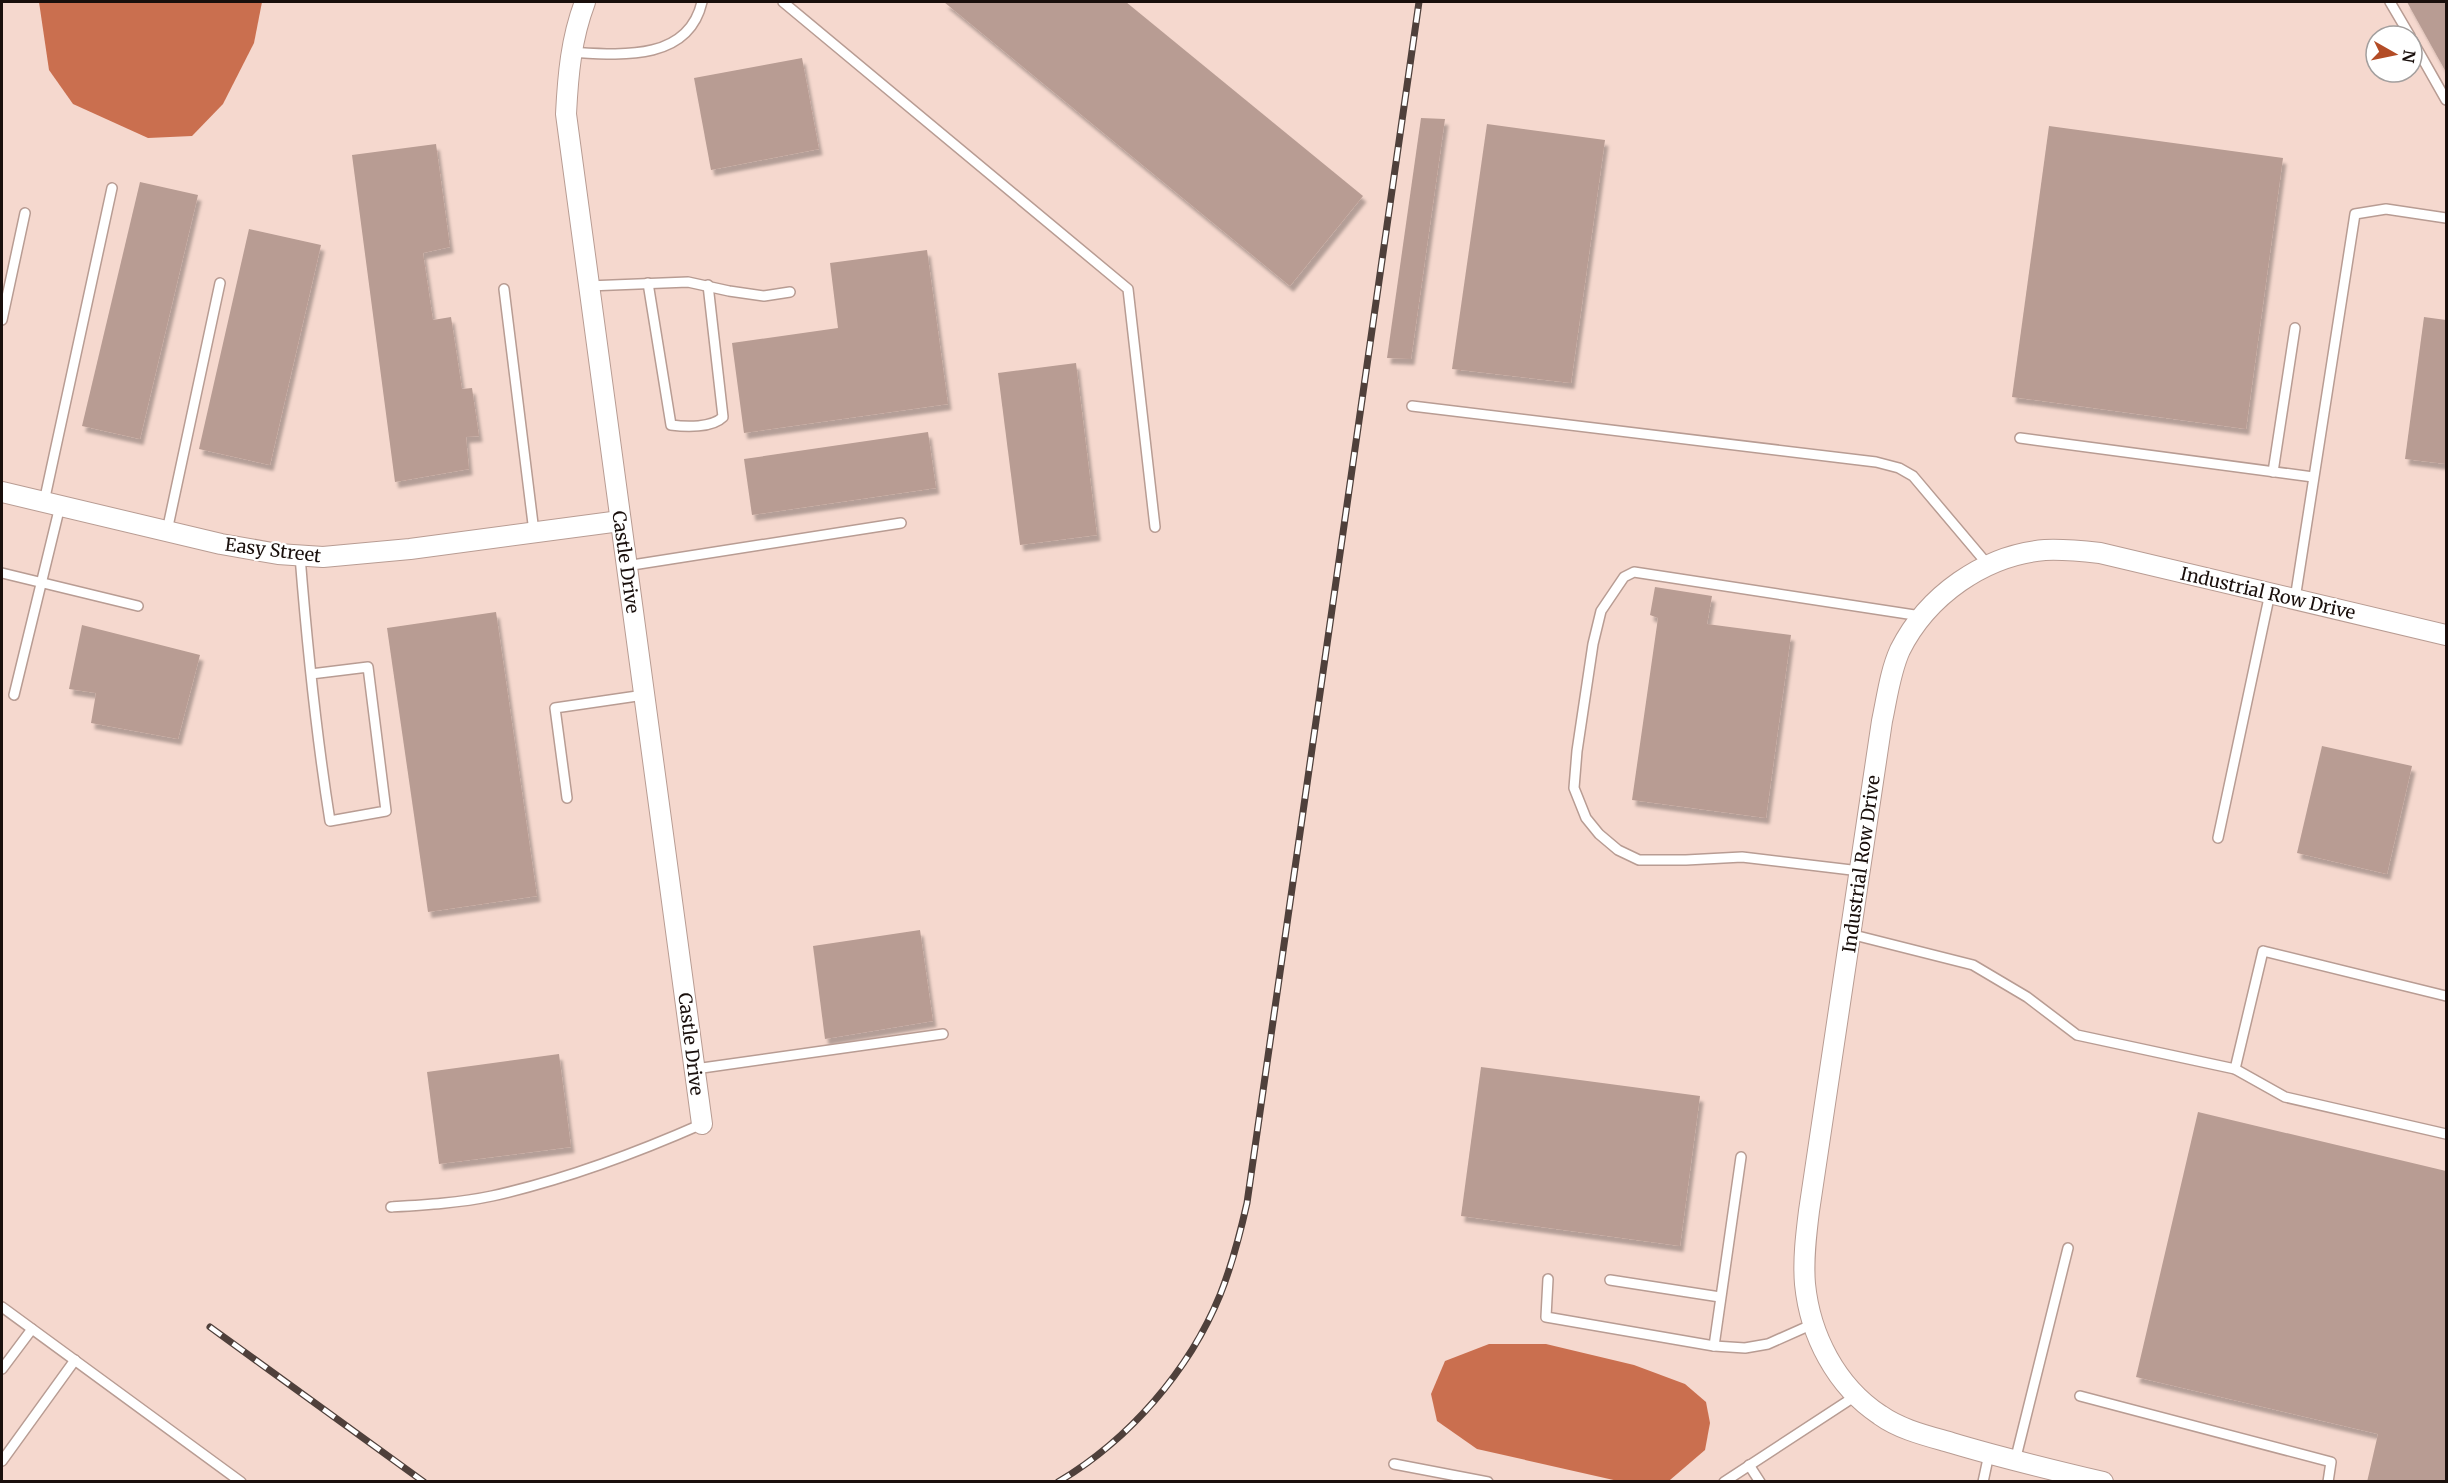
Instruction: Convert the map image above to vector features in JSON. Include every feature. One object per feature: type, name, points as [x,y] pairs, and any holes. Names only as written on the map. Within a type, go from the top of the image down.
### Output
[{"type":"street","name":"Castle Drive","points":[[585,2],[571,52],[566,114],[702,1124]]},
{"type":"street","name":"Easy Street","points":[[2,492],[221,544],[300,556],[337,556],[620,521]]},
{"type":"street","name":"Industrial Row Drive","points":[[2103,1482],[1989,1454],[1891,1422],[1868,1406],[1838,1375],[1824,1351],[1813,1324],[1805,1283],[1804,1254],[1850,934],[1890,679],[1899,652],[1921,616],[1956,585],[1989,566],[2044,550],[2100,553],[2446,635]]},
{"type":"lane","points":[[571,52],[603,54],[644,52],[668,45],[685,35],[698,18],[702,2]]},
{"type":"lane","points":[[783,2],[1128,289],[1155,527]]},
{"type":"lane","points":[[2390,2],[2403,24]]},
{"type":"lane","points":[[2424,60],[2446,96]]},
{"type":"lane","points":[[14,695],[42,581],[52,504],[112,188]]},
{"type":"lane","points":[[2295,599],[2355,214],[2386,208],[2446,218]]},
{"type":"lane","points":[[2,320],[24,213]]},
{"type":"lane","points":[[588,286],[688,282],[764,296],[790,292]]},
{"type":"lane","points":[[166,531],[220,283]]},
{"type":"lane","points":[[648,283],[671,425],[684,426],[718,422],[723,417],[708,285]]},
{"type":"lane","points":[[504,289],[534,532]]},
{"type":"lane","points":[[2273,472],[2295,328]]},
{"type":"lane","points":[[1412,405],[1876,462],[1899,468],[1913,476],[1927,490],[1989,566]]},
{"type":"lane","points":[[2020,438],[2313,477]]},
{"type":"lane","points":[[626,566],[901,523]]},
{"type":"lane","points":[[300,556],[311,674],[330,821],[387,811],[368,667],[311,674]]},
{"type":"lane","points":[[1860,871],[1742,856],[1686,860],[1639,860],[1618,850],[1599,834],[1586,818],[1574,788],[1577,751],[1601,611],[1624,577],[1634,572],[1921,616]]},
{"type":"lane","points":[[2,573],[138,606]]},
{"type":"lane","points":[[2218,838],[2270,593]]},
{"type":"lane","points":[[567,798],[555,708],[644,695]]},
{"type":"lane","points":[[1850,934],[1973,965],[2027,997],[2077,1035],[2235,1069],[2285,1097],[2446,1134]]},
{"type":"lane","points":[[2235,1069],[2263,951],[2446,996]]},
{"type":"lane","points":[[694,1069],[943,1034]]},
{"type":"lane","points":[[391,1207],[491,1196],[648,1148],[702,1124]]},
{"type":"lane","points":[[1714,1346],[1741,1157]]},
{"type":"lane","points":[[2015,1461],[2068,1248]]},
{"type":"lane","points":[[1548,1279],[1546,1317],[1714,1346],[1745,1348],[1768,1344],[1813,1324]]},
{"type":"lane","points":[[1610,1280],[1720,1297]]},
{"type":"lane","points":[[2,1307],[241,1482]]},
{"type":"lane","points":[[2,1369],[32,1329]]},
{"type":"lane","points":[[2,1461],[75,1360]]},
{"type":"lane","points":[[1724,1482],[1857,1395]]},
{"type":"lane","points":[[2080,1395],[2331,1462],[2328,1482]]},
{"type":"lane","points":[[1983,1482],[1989,1454]]},
{"type":"lane","points":[[1394,1464],[1488,1482]]},
{"type":"lane","points":[[1749,1465],[1760,1482]]},
{"type":"shaded area","points":[[39,2],[262,2],[254,43],[223,104],[192,136],[148,138],[73,104],[49,70]]},
{"type":"shaded area","points":[[1489,1344],[1546,1344],[1634,1365],[1685,1384],[1706,1402],[1710,1423],[1705,1450],[1670,1480],[1618,1481],[1477,1449],[1437,1421],[1431,1394],[1445,1361]]},
{"type":"building","points":[[944,2],[1126,2],[1363,196],[1290,286]]},
{"type":"building","points":[[2407,2],[2446,2],[2446,72],[2424,33],[2424,24],[2419,24]]},
{"type":"building","points":[[802,58],[819,149],[711,170],[694,78]]},
{"type":"building","points":[[1421,118],[1445,119],[1411,359],[1387,358]]},
{"type":"building","points":[[1487,124],[1605,140],[1571,383],[1452,369]]},
{"type":"building","points":[[2049,126],[2283,158],[2246,429],[2012,397]]},
{"type":"building","points":[[436,144],[450,247],[423,253],[433,320],[451,317],[462,389],[472,388],[479,436],[466,437],[469,469],[395,482],[352,155]]},
{"type":"building","points":[[140,182],[198,195],[140,439],[82,426]]},
{"type":"building","points":[[249,229],[321,245],[270,465],[199,449]]},
{"type":"building","points":[[927,250],[948,404],[744,433],[732,343],[838,328],[830,263]]},
{"type":"building","points":[[2424,317],[2446,320],[2446,464],[2405,459]]},
{"type":"building","points":[[1076,363],[1097,535],[1020,545],[998,373]]},
{"type":"building","points":[[928,432],[936,488],[752,515],[744,459]]},
{"type":"building","points":[[1655,587],[1712,596],[1707,624],[1791,635],[1766,818],[1632,800],[1658,618],[1650,615]]},
{"type":"building","points":[[496,612],[537,896],[428,912],[387,628]]},
{"type":"building","points":[[82,625],[200,655],[178,739],[91,723],[96,693],[69,689]]},
{"type":"building","points":[[2322,746],[2412,766],[2387,874],[2297,853]]},
{"type":"building","points":[[920,930],[933,1021],[825,1039],[813,946]]},
{"type":"building","points":[[559,1054],[571,1147],[439,1164],[427,1072]]},
{"type":"building","points":[[1481,1067],[1700,1096],[1680,1246],[1461,1216]]},
{"type":"building","points":[[2198,1112],[2446,1171],[2446,1482],[2367,1482],[2378,1434],[2136,1377]]},
{"type":"railway","points":[[1058,1482],[1109,1446],[1154,1401],[1174,1376],[1192,1350],[1220,1295],[1242,1226],[1419,2]]},
{"type":"railway","points":[[210,1327],[424,1482]]}]
